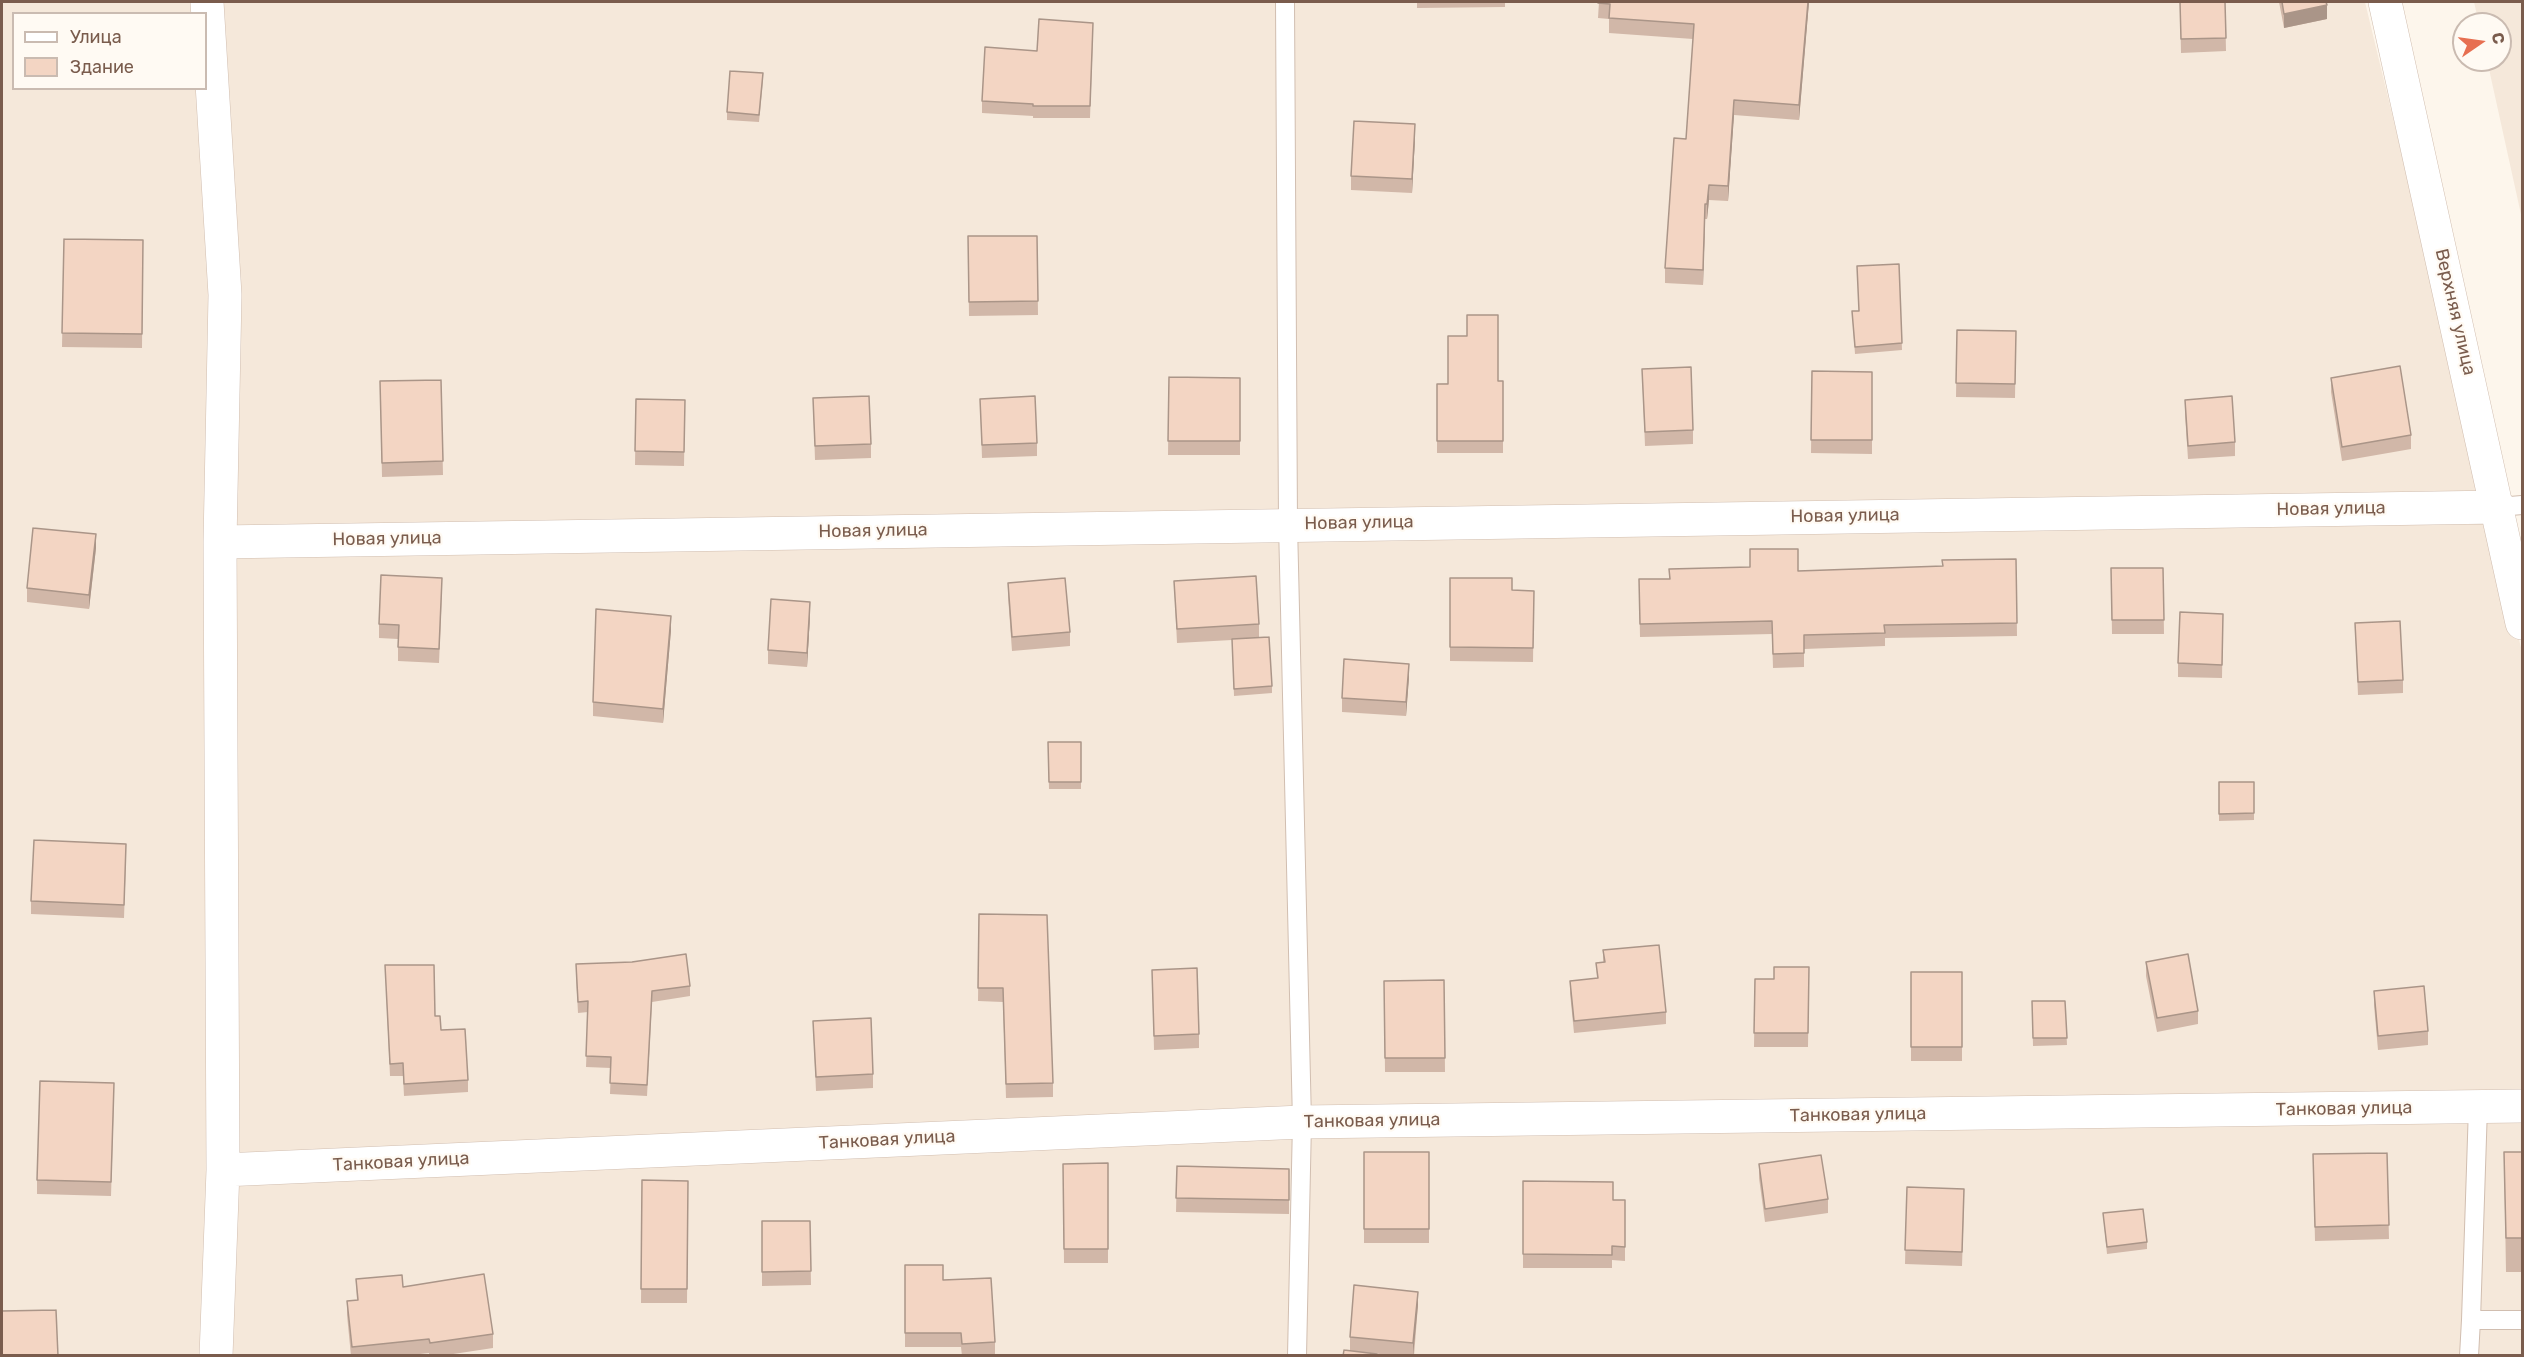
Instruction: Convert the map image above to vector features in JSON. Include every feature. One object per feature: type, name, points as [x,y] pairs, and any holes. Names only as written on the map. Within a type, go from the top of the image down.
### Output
[{"type":"street","points":[[207,2],[225,295],[220,542],[223,1170],[216,1356]]},
{"type":"street","name":"Верхняя улица","points":[[2385,2],[2511,506],[2523,623]]},
{"type":"street","name":"Новая улица","points":[[220,542],[2511,506]]},
{"type":"street","name":"Танковая улица","points":[[223,1170],[1302,1122],[2523,1107]]},
{"type":"lane","points":[[1285,2],[1288,524],[1302,1122],[1297,1356]]},
{"type":"lane","points":[[2469,1356],[2478,1107]]},
{"type":"lane","points":[[2471,1320],[2523,1320]]},
{"type":"shaded area","points":[[2,2],[2365,2],[2522,652],[2522,1355],[2,1356]]},
{"type":"shaded area","points":[[2474,2],[2522,2],[2522,219],[2490,72],[2512,72],[2512,12],[2476,12]]},
{"type":"building","points":[[1599,2],[1808,2],[1799,105],[1734,100],[1728,186],[1709,185],[1707,204],[1705,204],[1703,270],[1665,268],[1674,138],[1686,139],[1694,24],[1609,18],[1610,4]]},
{"type":"building","points":[[2180,2],[2225,2],[2226,38],[2181,39]]},
{"type":"building","points":[[2282,2],[2326,2],[2327,5],[2284,14]]},
{"type":"building","points":[[1039,19],[1093,23],[1090,106],[1033,106],[1033,104],[982,101],[985,47],[1037,51]]},
{"type":"building","points":[[730,71],[763,73],[759,115],[727,112]]},
{"type":"building","points":[[1354,121],[1415,124],[1412,179],[1351,176]]},
{"type":"building","points":[[968,236],[1037,236],[1038,301],[969,302]]},
{"type":"building","points":[[64,239],[143,240],[142,334],[62,333]]},
{"type":"building","points":[[1899,264],[1902,343],[1855,347],[1852,311],[1859,311],[1857,266]]},
{"type":"building","points":[[1467,315],[1498,315],[1498,381],[1503,381],[1503,441],[1437,441],[1437,384],[1448,384],[1448,336],[1467,336]]},
{"type":"building","points":[[1957,330],[2016,331],[2015,384],[1956,383]]},
{"type":"building","points":[[2400,366],[2411,435],[2342,447],[2331,378]]},
{"type":"building","points":[[1691,367],[1693,430],[1645,432],[1642,369]]},
{"type":"building","points":[[1812,371],[1872,372],[1872,440],[1811,440]]},
{"type":"building","points":[[1169,377],[1240,378],[1240,441],[1168,441]]},
{"type":"building","points":[[441,380],[443,461],[382,463],[380,381]]},
{"type":"building","points":[[869,396],[871,444],[815,446],[813,398]]},
{"type":"building","points":[[1035,396],[1037,443],[982,445],[980,399]]},
{"type":"building","points":[[2232,396],[2235,442],[2188,446],[2185,400]]},
{"type":"building","points":[[636,399],[685,400],[684,452],[635,451]]},
{"type":"building","points":[[33,528],[96,534],[89,595],[27,588]]},
{"type":"building","points":[[1750,549],[1798,549],[1798,571],[1943,566],[1942,560],[2016,559],[2017,623],[1884,625],[1885,633],[1804,635],[1804,653],[1773,654],[1772,621],[1640,624],[1639,579],[1670,579],[1669,569],[1750,567]]},
{"type":"building","points":[[2111,568],[2163,568],[2164,620],[2112,620]]},
{"type":"building","points":[[381,575],[442,578],[439,649],[398,647],[399,625],[379,624]]},
{"type":"building","points":[[1256,576],[1259,624],[1177,629],[1174,581]]},
{"type":"building","points":[[1065,578],[1070,632],[1012,637],[1008,583]]},
{"type":"building","points":[[1450,578],[1512,578],[1512,590],[1534,591],[1533,648],[1450,647]]},
{"type":"building","points":[[771,599],[810,602],[807,653],[768,650]]},
{"type":"building","points":[[596,609],[671,616],[663,709],[593,702]]},
{"type":"building","points":[[2180,612],[2223,614],[2222,665],[2178,663]]},
{"type":"building","points":[[2400,621],[2403,680],[2358,682],[2355,623]]},
{"type":"building","points":[[1269,637],[1272,686],[1234,689],[1232,639]]},
{"type":"building","points":[[1344,659],[1409,664],[1406,702],[1342,698]]},
{"type":"building","points":[[1048,742],[1081,742],[1081,782],[1049,782]]},
{"type":"building","points":[[2219,782],[2254,782],[2254,813],[2219,814]]},
{"type":"building","points":[[34,840],[126,844],[124,905],[31,901]]},
{"type":"building","points":[[979,914],[1047,915],[1053,1083],[1006,1084],[1003,988],[978,988]]},
{"type":"building","points":[[1659,945],[1666,1012],[1574,1021],[1570,981],[1598,978],[1596,963],[1605,962],[1603,950]]},
{"type":"building","points":[[686,954],[690,986],[652,991],[647,1085],[610,1083],[611,1057],[586,1056],[588,1001],[578,1002],[576,964],[632,962]]},
{"type":"building","points":[[2188,954],[2198,1011],[2157,1018],[2146,962]]},
{"type":"building","points":[[385,965],[434,965],[435,1016],[440,1016],[441,1030],[465,1029],[468,1080],[404,1084],[403,1063],[390,1064]]},
{"type":"building","points":[[1774,967],[1809,967],[1808,1033],[1754,1033],[1755,979],[1774,979]]},
{"type":"building","points":[[1197,968],[1199,1034],[1154,1036],[1152,970]]},
{"type":"building","points":[[1911,972],[1962,972],[1962,1047],[1911,1047]]},
{"type":"building","points":[[1444,980],[1445,1058],[1385,1058],[1384,981]]},
{"type":"building","points":[[2424,986],[2428,1031],[2378,1036],[2374,991]]},
{"type":"building","points":[[2032,1001],[2065,1001],[2067,1038],[2033,1038]]},
{"type":"building","points":[[871,1018],[873,1074],[816,1077],[813,1021]]},
{"type":"building","points":[[40,1081],[114,1083],[111,1182],[37,1180]]},
{"type":"building","points":[[1364,1152],[1429,1152],[1429,1229],[1364,1229]]},
{"type":"building","points":[[2504,1152],[2523,1152],[2523,1238],[2506,1238]]},
{"type":"building","points":[[2387,1153],[2389,1225],[2315,1227],[2313,1154]]},
{"type":"building","points":[[1821,1155],[1828,1199],[1765,1209],[1759,1164]]},
{"type":"building","points":[[1108,1163],[1108,1249],[1064,1249],[1063,1164]]},
{"type":"building","points":[[1177,1166],[1289,1169],[1289,1200],[1176,1198]]},
{"type":"building","points":[[642,1180],[688,1181],[687,1289],[641,1289]]},
{"type":"building","points":[[1523,1181],[1613,1182],[1613,1200],[1625,1200],[1625,1247],[1612,1246],[1612,1255],[1523,1254]]},
{"type":"building","points":[[1907,1187],[1964,1189],[1962,1252],[1905,1250]]},
{"type":"building","points":[[2143,1209],[2147,1242],[2107,1247],[2103,1213]]},
{"type":"building","points":[[762,1221],[810,1221],[811,1271],[762,1272]]},
{"type":"building","points":[[905,1265],[943,1265],[943,1280],[991,1278],[995,1342],[962,1344],[961,1333],[905,1333]]},
{"type":"building","points":[[484,1274],[493,1334],[430,1343],[429,1339],[352,1347],[347,1301],[358,1300],[356,1279],[402,1275],[403,1287]]},
{"type":"building","points":[[1354,1285],[1418,1292],[1413,1343],[1350,1337]]},
{"type":"building","points":[[56,1310],[58,1356],[2,1356],[2,1311]]},
{"type":"building","points":[[1344,1350],[1377,1354],[1377,1356],[1343,1356]]}]
